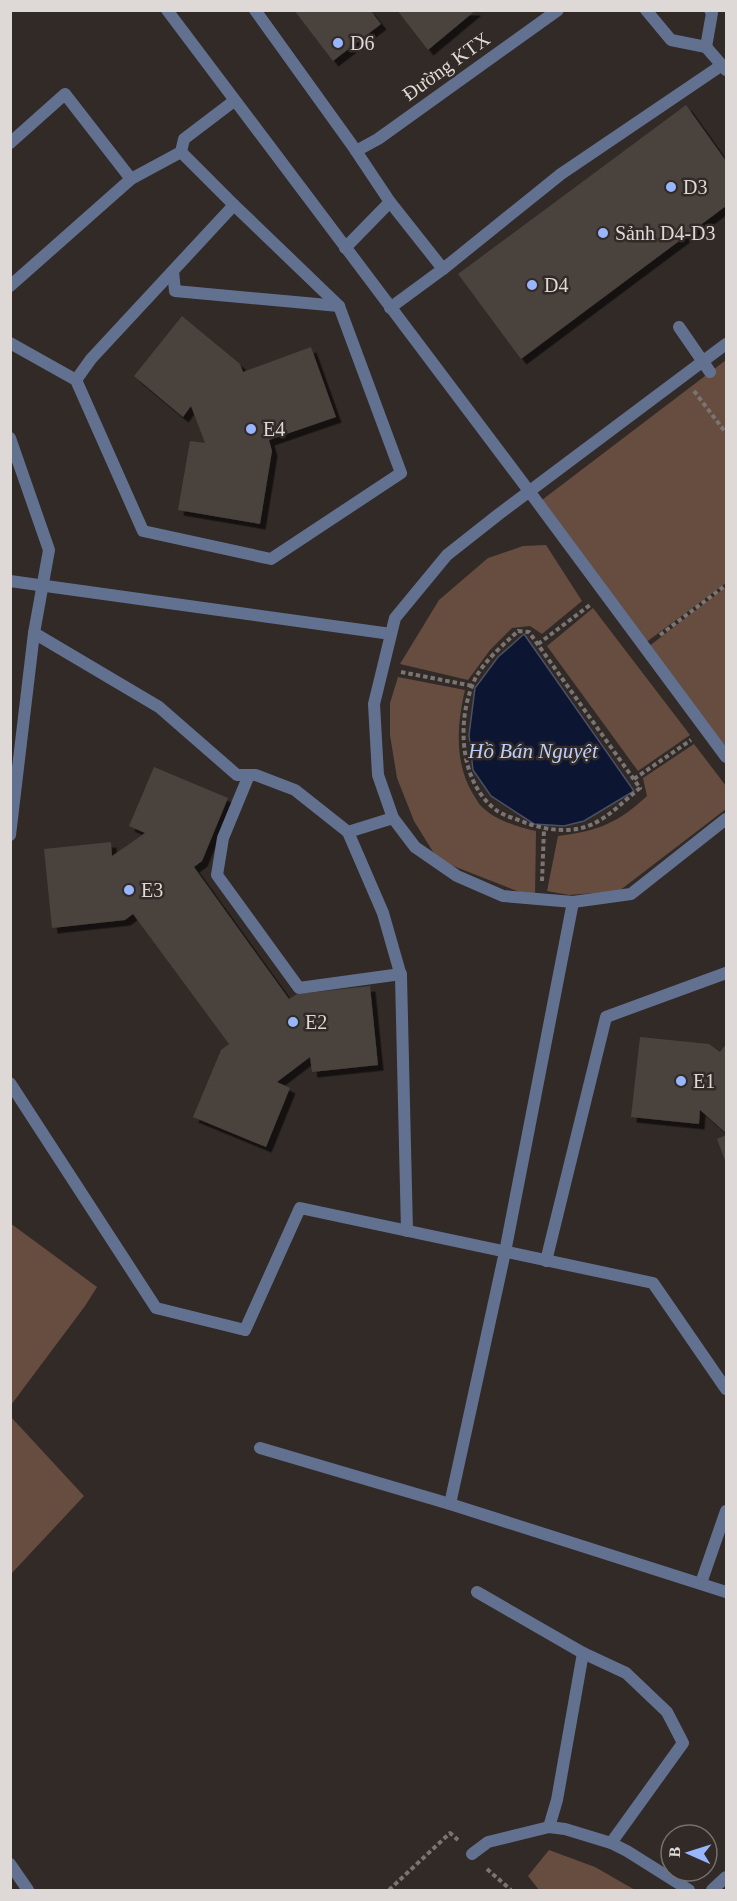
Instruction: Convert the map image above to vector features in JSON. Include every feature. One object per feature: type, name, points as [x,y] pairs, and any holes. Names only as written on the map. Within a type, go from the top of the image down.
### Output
[{"type":"street","points":[[167,10],[726,757]]},
{"type":"street","points":[[255,10],[390,202],[443,269]]},
{"type":"street","name":"Đường KTX","points":[[356,151],[378,139],[558,10]]},
{"type":"street","points":[[390,308],[443,269],[561,174],[724,68],[706,46],[671,40],[646,10]]},
{"type":"street","points":[[706,46],[712,13],[710,10]]},
{"type":"street","points":[[10,143],[65,94],[131,179]]},
{"type":"street","points":[[10,286],[131,179],[181,152],[184,139],[234,101]]},
{"type":"street","points":[[10,343],[76,380],[143,531],[271,559],[401,473],[339,306],[181,152]]},
{"type":"street","points":[[345,248],[390,202]]},
{"type":"street","points":[[76,380],[91,359],[234,205]]},
{"type":"street","points":[[174,271],[175,291],[339,306]]},
{"type":"street","points":[[679,327],[707,367]]},
{"type":"street","points":[[726,344],[707,367],[683,377],[447,555],[396,618],[374,704],[378,775],[393,818],[415,848],[458,876],[503,896],[573,902],[631,894],[726,819]]},
{"type":"street","points":[[10,438],[48,550],[34,633],[10,836]]},
{"type":"street","points":[[10,581],[391,634]]},
{"type":"street","points":[[34,633],[159,707],[237,775],[256,775],[295,790],[348,832],[383,913],[401,974],[407,1231]]},
{"type":"street","points":[[249,775],[224,838],[217,875],[299,988],[401,974]]},
{"type":"street","points":[[348,832],[393,818]]},
{"type":"street","points":[[450,1504],[505,1252],[573,902]]},
{"type":"street","points":[[546,1261],[606,1017],[726,973]]},
{"type":"street","points":[[10,1083],[156,1308],[244,1330],[300,1208],[653,1283],[726,1389]]},
{"type":"street","points":[[260,1448],[450,1504],[726,1592]]},
{"type":"street","points":[[701,1583],[726,1511]]},
{"type":"street","points":[[477,1592],[583,1653],[626,1673],[667,1712],[683,1743],[611,1843]]},
{"type":"street","points":[[549,1827],[557,1800],[583,1653]]},
{"type":"street","points":[[472,1854],[488,1842],[549,1827],[565,1829],[611,1843],[689,1890]]},
{"type":"street","points":[[10,1864],[28,1890]]},
{"type":"street","points":[[712,1890],[726,1877]]},
{"type":"path","points":[[683,377],[726,434]]},
{"type":"path","points":[[645,647],[726,585]]},
{"type":"path","points":[[538,644],[605,593]]},
{"type":"path","points":[[518,632],[530,632],[538,644],[640,788],[609,814],[592,824],[568,830],[544,829],[497,811],[478,791],[468,770],[463,737],[468,699],[476,677],[497,651],[518,632]]},
{"type":"path","points":[[383,669],[473,686]]},
{"type":"path","points":[[634,779],[706,730]]},
{"type":"path","points":[[541,899],[544,829]]},
{"type":"path","points":[[389,1890],[450,1833],[511,1890]]},
{"type":"shaded area","points":[[726,360],[726,583],[645,643],[538,503]]},
{"type":"shaded area","points":[[546,545],[582,601],[542,634],[530,626],[512,628],[490,650],[468,680],[400,664],[439,600],[488,558],[523,546]]},
{"type":"shaded area","points":[[726,587],[726,755],[648,647]]},
{"type":"shaded area","points":[[593,608],[690,735],[638,771],[547,646]]},
{"type":"shaded area","points":[[398,677],[465,690],[460,716],[459,743],[467,782],[480,805],[487,811],[507,822],[536,831],[535,898],[438,860],[414,821],[397,778],[390,735],[390,703]]},
{"type":"shaded area","points":[[694,744],[726,786],[726,809],[619,891],[569,895],[547,891],[558,836],[596,828],[626,813],[647,796],[643,778]]},
{"type":"shaded area","points":[[10,1223],[97,1287],[11,1405]]},
{"type":"shaded area","points":[[11,1417],[84,1496],[11,1574]]},
{"type":"shaded area","points":[[549,1850],[595,1867],[635,1890],[539,1890],[528,1876]]},
{"type":"water","name":"Hồ Bán Nguyệt","points":[[524,634],[634,791],[584,821],[564,826],[534,824],[491,796],[473,770],[469,735],[475,688],[498,657]]},
{"type":"building","name":"D6","points":[[294,10],[370,10],[381,24],[333,61]]},
{"type":"building","name":"D6","points":[[397,10],[476,10],[428,50]]},
{"type":"building","points":[[686,105],[726,161],[726,206],[521,359],[458,274]]},
{"type":"building","name":"E4","points":[[182,316],[240,364],[243,372],[311,347],[336,417],[269,440],[272,451],[260,524],[178,510],[190,441],[205,443],[191,406],[183,417],[134,376]]},
{"type":"building","points":[[154,767],[228,798],[202,861],[194,867],[289,999],[297,994],[370,986],[378,1065],[312,1072],[310,1057],[277,1082],[290,1088],[266,1147],[193,1117],[221,1050],[229,1044],[133,914],[125,920],[52,928],[44,849],[111,842],[112,856],[145,833],[129,826]]},
{"type":"building","name":"E1","points":[[640,1037],[709,1044],[720,1052],[726,1044],[726,1133],[700,1110],[699,1124],[631,1117]]},
{"type":"building","name":"E1","points":[[726,1135],[726,1163],[717,1139]]},
{"type":"place","name":"D6","points":[[338,43]]},
{"type":"place","name":"D3","points":[[671,187]]},
{"type":"place","name":"Sảnh D4-D3","points":[[603,233]]},
{"type":"place","name":"D4","points":[[532,285]]},
{"type":"place","name":"E4","points":[[251,429]]},
{"type":"place","name":"E3","points":[[129,890]]},
{"type":"place","name":"E2","points":[[293,1022]]},
{"type":"place","name":"E1","points":[[681,1081]]}]
